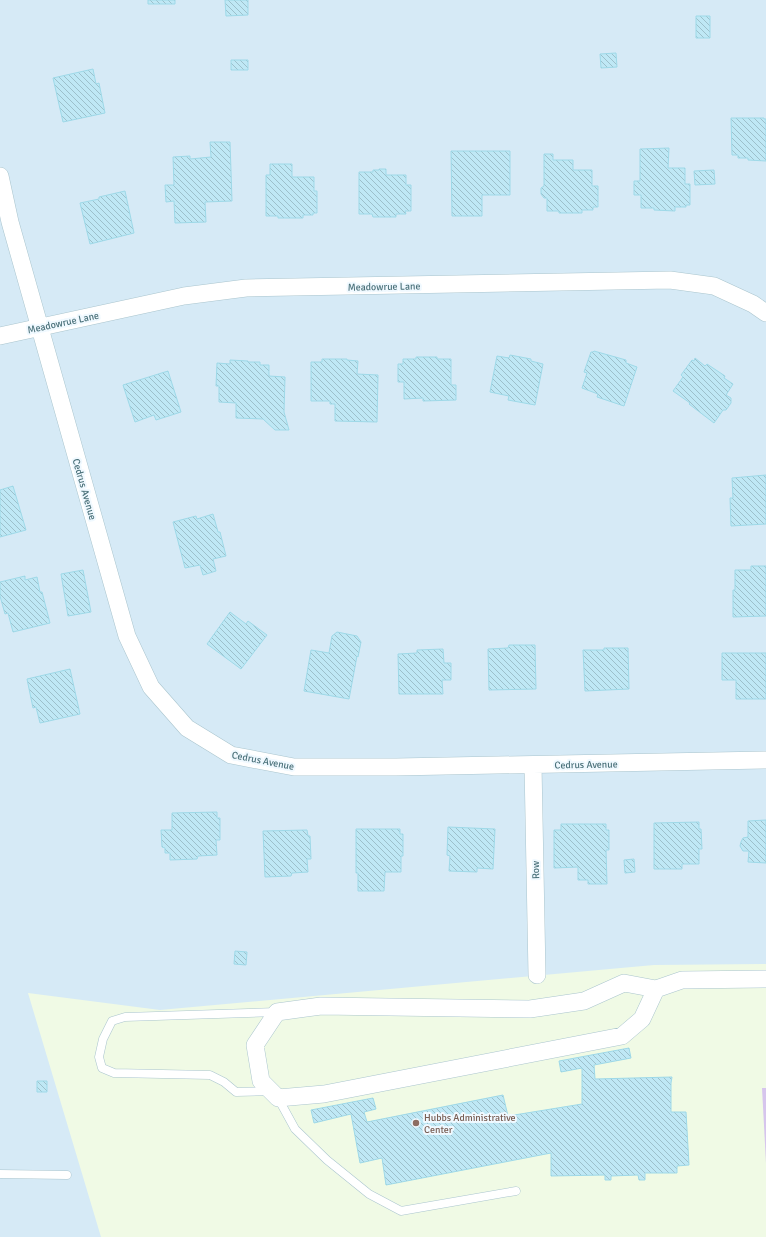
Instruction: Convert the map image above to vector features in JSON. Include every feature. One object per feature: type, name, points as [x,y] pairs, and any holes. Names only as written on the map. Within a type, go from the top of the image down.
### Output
[{"type":"street","name":"Cedrus Avenue","points":[[0,176],[10,222],[127,636],[151,687],[187,728],[231,755],[294,767],[533,765],[766,760]]},
{"type":"street","name":"Meadowrue Lane","points":[[0,336],[184,296],[254,288],[670,280],[714,286],[753,304],[766,313]]},
{"type":"street","name":"Row","points":[[533,765],[537,975]]},
{"type":"street","points":[[656,989],[642,1019],[622,1036],[324,1094],[274,1095],[261,1081],[255,1045],[277,1012],[321,1006],[530,1009],[584,1001],[624,983],[656,989],[682,980],[766,979]]},
{"type":"lane","points":[[277,1012],[125,1017],[112,1021],[103,1039],[99,1057],[102,1068],[114,1073],[210,1075],[224,1082],[236,1092],[274,1095],[295,1129],[327,1160],[369,1194],[401,1211],[516,1191]]},
{"type":"lane","points":[[0,1174],[67,1175]]},
{"type":"shaded area","points":[[0,0],[766,0],[766,1237],[0,1237]]},
{"type":"shaded area","name":"Hubbs Administrative Center","points":[[766,964],[766,1237],[101,1237],[28,993],[160,1010],[654,965]]},
{"type":"shaded area","points":[[762,1088],[766,1088],[766,1163]]},
{"type":"building","points":[[148,0],[175,0],[175,4],[148,4]]},
{"type":"building","points":[[225,0],[248,0],[248,15],[226,16]]},
{"type":"building","points":[[696,16],[710,16],[710,38],[696,38]]},
{"type":"building","points":[[616,53],[617,67],[601,68],[600,54]]},
{"type":"building","points":[[231,60],[248,60],[248,70],[231,70]]},
{"type":"building","points":[[93,69],[96,84],[99,83],[105,113],[63,122],[53,78]]},
{"type":"building","points":[[731,118],[766,119],[766,161],[748,160],[748,158],[738,158],[738,155],[732,155]]},
{"type":"building","points":[[210,142],[230,142],[232,201],[205,202],[206,222],[175,223],[174,201],[166,202],[165,185],[174,185],[173,157],[190,156],[190,159],[211,157]]},
{"type":"building","points":[[669,148],[668,168],[685,168],[685,184],[690,184],[690,205],[686,205],[686,207],[675,207],[675,211],[641,208],[641,195],[634,195],[634,181],[640,181],[640,149]]},
{"type":"building","points":[[451,151],[510,151],[510,195],[482,195],[482,216],[452,216]]},
{"type":"building","points":[[544,154],[553,154],[553,160],[573,160],[573,170],[592,170],[592,186],[598,186],[598,207],[593,207],[593,210],[582,210],[582,213],[559,213],[559,211],[547,211],[547,198],[544,198],[541,194],[541,188],[544,186]]},
{"type":"building","points":[[270,164],[292,164],[292,177],[314,177],[314,191],[317,191],[317,213],[313,213],[313,215],[303,215],[303,218],[278,218],[278,216],[266,216],[266,175],[270,175]]},
{"type":"building","points":[[386,169],[386,175],[406,175],[406,185],[411,185],[411,211],[405,211],[406,214],[396,214],[396,217],[373,217],[372,214],[359,214],[359,172],[373,172],[373,170]]},
{"type":"building","points":[[714,170],[715,184],[695,185],[694,171]]},
{"type":"building","points":[[125,191],[134,233],[90,244],[80,203]]},
{"type":"building","points":[[594,351],[626,360],[626,363],[637,367],[624,406],[597,397],[598,394],[582,388],[587,373],[584,372],[591,352]]},
{"type":"building","points":[[510,355],[531,359],[531,361],[543,364],[535,405],[508,400],[509,396],[490,392],[497,356],[509,358]]},
{"type":"building","points":[[416,357],[451,359],[451,385],[456,385],[456,400],[423,401],[423,398],[404,399],[404,382],[398,382],[398,364],[403,364],[403,359],[416,359]]},
{"type":"building","points":[[695,358],[705,366],[707,364],[725,376],[724,378],[733,384],[726,395],[731,398],[731,403],[726,410],[723,410],[714,423],[673,391],[683,377],[681,375]]},
{"type":"building","points":[[322,359],[347,359],[358,361],[357,374],[378,375],[377,422],[335,421],[335,404],[330,404],[330,401],[311,401],[311,362],[322,362]]},
{"type":"building","points":[[230,360],[260,362],[260,365],[269,365],[269,376],[285,377],[284,412],[289,430],[275,430],[263,419],[236,418],[236,403],[219,402],[219,386],[216,386],[217,363],[230,364]]},
{"type":"building","points":[[168,371],[181,412],[156,420],[154,415],[135,422],[123,385]]},
{"type":"building","points":[[766,475],[766,524],[731,526],[730,498],[733,498],[732,478]]},
{"type":"building","points":[[13,486],[26,530],[0,537],[0,490]]},
{"type":"building","points":[[213,514],[218,532],[220,532],[226,556],[213,559],[216,571],[203,575],[200,565],[185,568],[173,522],[196,516],[197,519]]},
{"type":"building","points":[[751,566],[766,566],[766,616],[733,617],[735,570],[751,570]]},
{"type":"building","points":[[83,570],[91,612],[68,616],[61,574]]},
{"type":"building","points":[[25,576],[25,580],[37,577],[50,623],[13,632],[8,613],[5,614],[0,596],[0,582]]},
{"type":"building","points":[[230,612],[246,624],[248,621],[267,635],[241,669],[207,644]]},
{"type":"building","points":[[337,632],[357,636],[361,642],[349,699],[304,691],[311,650],[329,653],[332,636]]},
{"type":"building","points":[[509,645],[535,645],[536,689],[489,690],[488,649],[508,648]]},
{"type":"building","points":[[604,648],[628,648],[629,689],[585,691],[583,650],[604,650]]},
{"type":"building","points":[[443,649],[444,663],[451,663],[451,680],[442,680],[443,694],[399,694],[398,654],[417,653],[417,650]]},
{"type":"building","points":[[722,653],[766,653],[766,699],[736,699],[736,680],[722,680]]},
{"type":"building","points":[[70,669],[80,714],[40,723],[36,707],[33,708],[27,679]]},
{"type":"building","points":[[217,812],[217,818],[220,818],[220,840],[216,840],[217,855],[198,856],[197,859],[170,860],[170,853],[165,853],[165,848],[162,847],[161,830],[172,830],[172,813]]},
{"type":"building","points":[[766,820],[766,863],[748,862],[749,851],[743,851],[740,846],[743,838],[748,837],[748,821]]},
{"type":"building","points":[[699,822],[699,829],[701,829],[702,849],[699,849],[699,864],[682,864],[682,869],[654,869],[654,823]]},
{"type":"building","points":[[561,824],[606,824],[606,830],[609,830],[609,850],[606,850],[607,884],[588,884],[588,880],[578,880],[578,867],[554,868],[554,830],[561,830]]},
{"type":"building","points":[[448,827],[495,829],[493,869],[477,868],[477,872],[449,871],[450,856],[447,855]]},
{"type":"building","points":[[356,829],[400,829],[400,834],[403,834],[401,872],[385,872],[384,891],[358,891],[358,873],[356,873]]},
{"type":"building","points":[[307,830],[308,836],[310,836],[311,859],[307,859],[308,872],[292,873],[291,876],[265,877],[263,831]]},
{"type":"building","points":[[634,859],[635,872],[625,873],[624,860]]},
{"type":"building","points":[[235,951],[247,952],[246,965],[234,964]]},
{"type":"building","points":[[629,1048],[631,1058],[594,1065],[595,1079],[672,1077],[671,1112],[686,1112],[689,1165],[677,1166],[677,1173],[645,1173],[645,1180],[639,1180],[638,1175],[611,1176],[611,1180],[605,1180],[605,1175],[551,1176],[551,1153],[386,1185],[382,1158],[360,1163],[351,1114],[314,1123],[311,1110],[373,1098],[376,1109],[364,1112],[367,1122],[503,1095],[508,1116],[582,1104],[582,1068],[561,1072],[559,1061]]},
{"type":"building","points":[[37,1081],[47,1081],[47,1092],[37,1092]]},
{"type":"place","name":"Hubbs Administrative Center","points":[[416,1123]]}]
